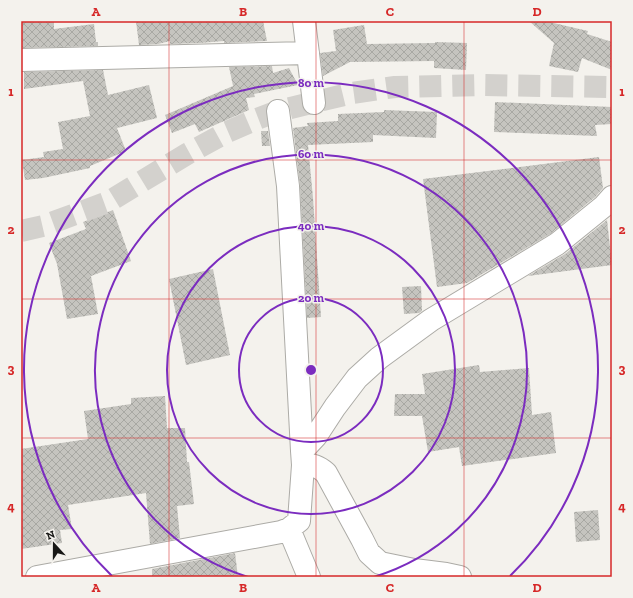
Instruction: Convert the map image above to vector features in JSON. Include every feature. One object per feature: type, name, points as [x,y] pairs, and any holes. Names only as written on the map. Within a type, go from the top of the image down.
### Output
[{"type":"street","points":[[304,21],[314,103]]},
{"type":"street","points":[[21,60],[308,53]]},
{"type":"street","points":[[37,577],[281,532],[299,521],[302,458],[288,186],[278,111]]},
{"type":"street","points":[[302,458],[335,407],[357,378],[379,358],[431,320],[557,244],[604,206],[612,197]]},
{"type":"street","points":[[302,458],[326,473],[368,553],[380,563],[460,577]]},
{"type":"street","points":[[288,529],[310,577]]},
{"type":"building","points":[[21,21],[54,21],[54,29],[94,24],[96,42],[98,42],[98,46],[21,48]]},
{"type":"building","points":[[136,21],[263,21],[267,41],[224,43],[224,41],[170,44],[170,41],[158,44],[139,45]]},
{"type":"building","points":[[529,21],[545,21],[588,31],[587,34],[612,42],[612,70],[582,58],[578,72],[549,66],[554,43]]},
{"type":"building","points":[[364,25],[367,44],[435,42],[467,43],[466,70],[434,68],[434,61],[350,62],[323,76],[320,53],[336,51],[333,30]]},
{"type":"building","points":[[272,66],[273,73],[289,68],[298,85],[254,94],[255,97],[246,98],[249,110],[199,132],[195,124],[172,133],[165,115],[233,86],[229,67]]},
{"type":"building","points":[[103,70],[108,95],[149,85],[157,118],[117,128],[126,151],[90,166],[90,168],[43,178],[25,180],[22,160],[44,157],[43,152],[63,149],[58,122],[90,116],[83,81],[24,89],[24,72]]},
{"type":"building","points":[[495,102],[612,107],[612,124],[595,125],[597,136],[494,132]]},
{"type":"building","points":[[384,110],[437,112],[436,138],[373,135],[373,142],[308,145],[321,317],[307,318],[300,185],[293,128],[308,126],[307,123],[338,121],[338,114],[384,112]]},
{"type":"building","points":[[261,131],[268,131],[270,146],[262,146]]},
{"type":"building","points":[[599,157],[603,188],[595,197],[550,234],[467,283],[437,287],[423,179]]},
{"type":"building","points":[[113,210],[131,261],[91,276],[98,314],[67,319],[57,264],[49,243],[86,229],[83,222]]},
{"type":"building","points":[[607,220],[612,265],[528,276],[565,254]]},
{"type":"building","points":[[213,269],[230,355],[186,365],[169,279]]},
{"type":"building","points":[[421,286],[422,311],[419,313],[404,314],[402,287]]},
{"type":"building","points":[[479,365],[480,372],[529,368],[532,415],[551,412],[556,453],[462,466],[459,447],[428,452],[422,416],[394,416],[395,394],[425,394],[422,374]]},
{"type":"building","points":[[165,396],[167,428],[185,428],[187,462],[189,462],[194,504],[177,506],[180,538],[150,544],[146,493],[68,505],[72,529],[60,530],[62,543],[21,549],[21,449],[88,439],[84,411],[131,404],[131,398]]},
{"type":"building","points":[[598,510],[600,540],[576,542],[574,512]]},
{"type":"building","points":[[235,553],[238,577],[152,577],[152,569]]},
{"type":"tunnel","points":[[21,231],[43,226],[108,202],[187,154],[227,132],[278,111],[352,93],[395,87],[483,85],[612,87]]}]
